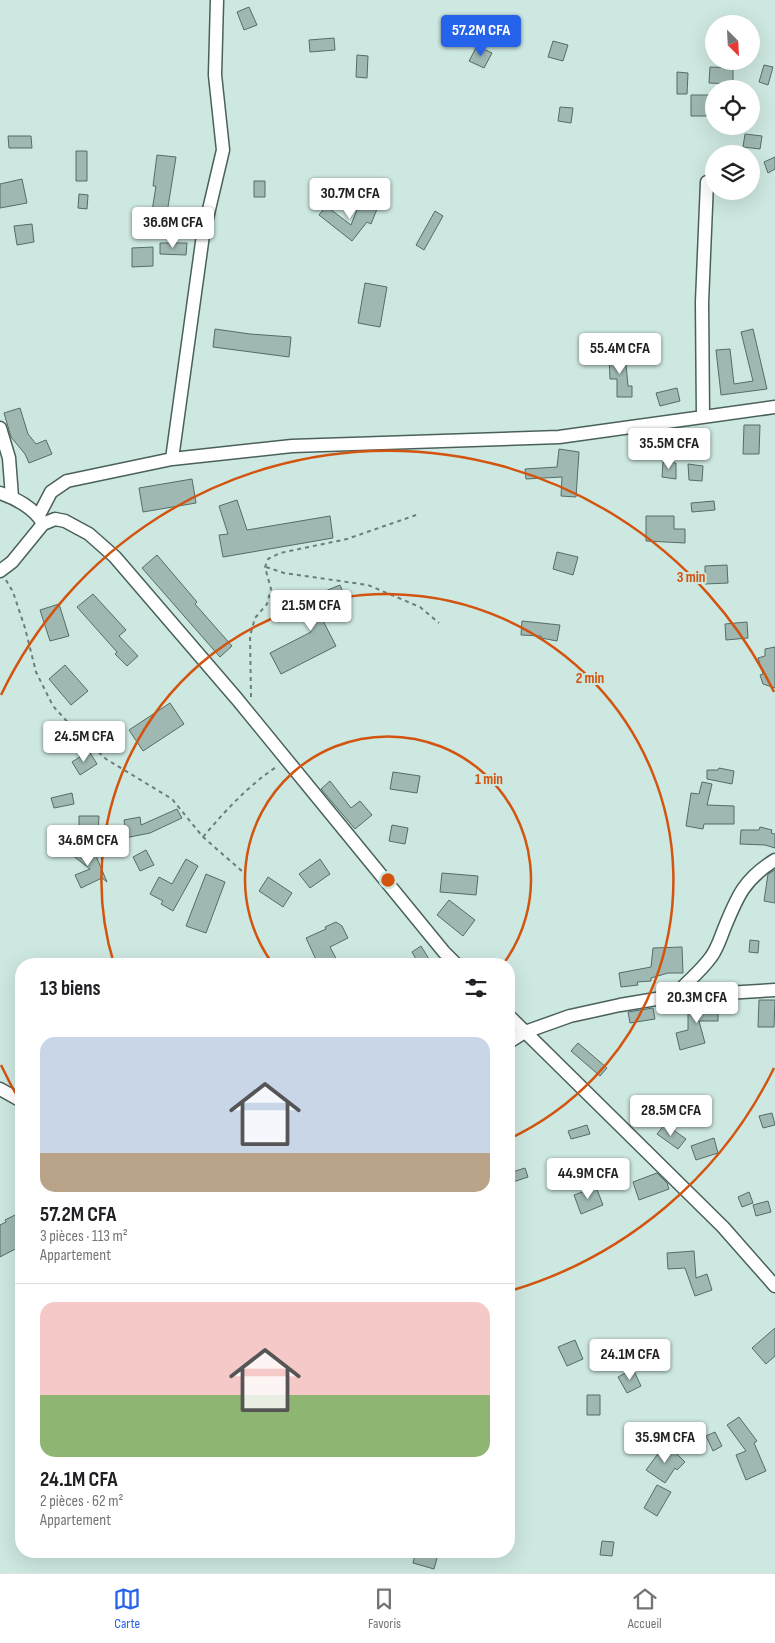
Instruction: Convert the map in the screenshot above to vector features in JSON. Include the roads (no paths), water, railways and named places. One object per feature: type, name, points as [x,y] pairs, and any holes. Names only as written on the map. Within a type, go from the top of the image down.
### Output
[{"type":"street","points":[[172,459],[203,235],[223,150],[215,74],[217,0]]},
{"type":"street","points":[[703,417],[702,302],[706,200]]},
{"type":"street","points":[[2,575],[41,520],[51,492],[66,481],[172,459],[292,446],[559,437],[775,407]]},
{"type":"street","points":[[0,428],[9,458],[6,495],[41,520],[65,520],[89,534],[115,557],[250,714],[450,958]]},
{"type":"street","points":[[674,996],[711,957],[718,945],[738,896],[750,880],[775,860]]},
{"type":"street","points":[[515,1038],[525,1032],[570,1016],[620,1005],[674,996],[775,990]]},
{"type":"street","points":[[515,1022],[723,1226],[775,1286]]},
{"type":"street","points":[[0,1089],[15,1097]]}]
